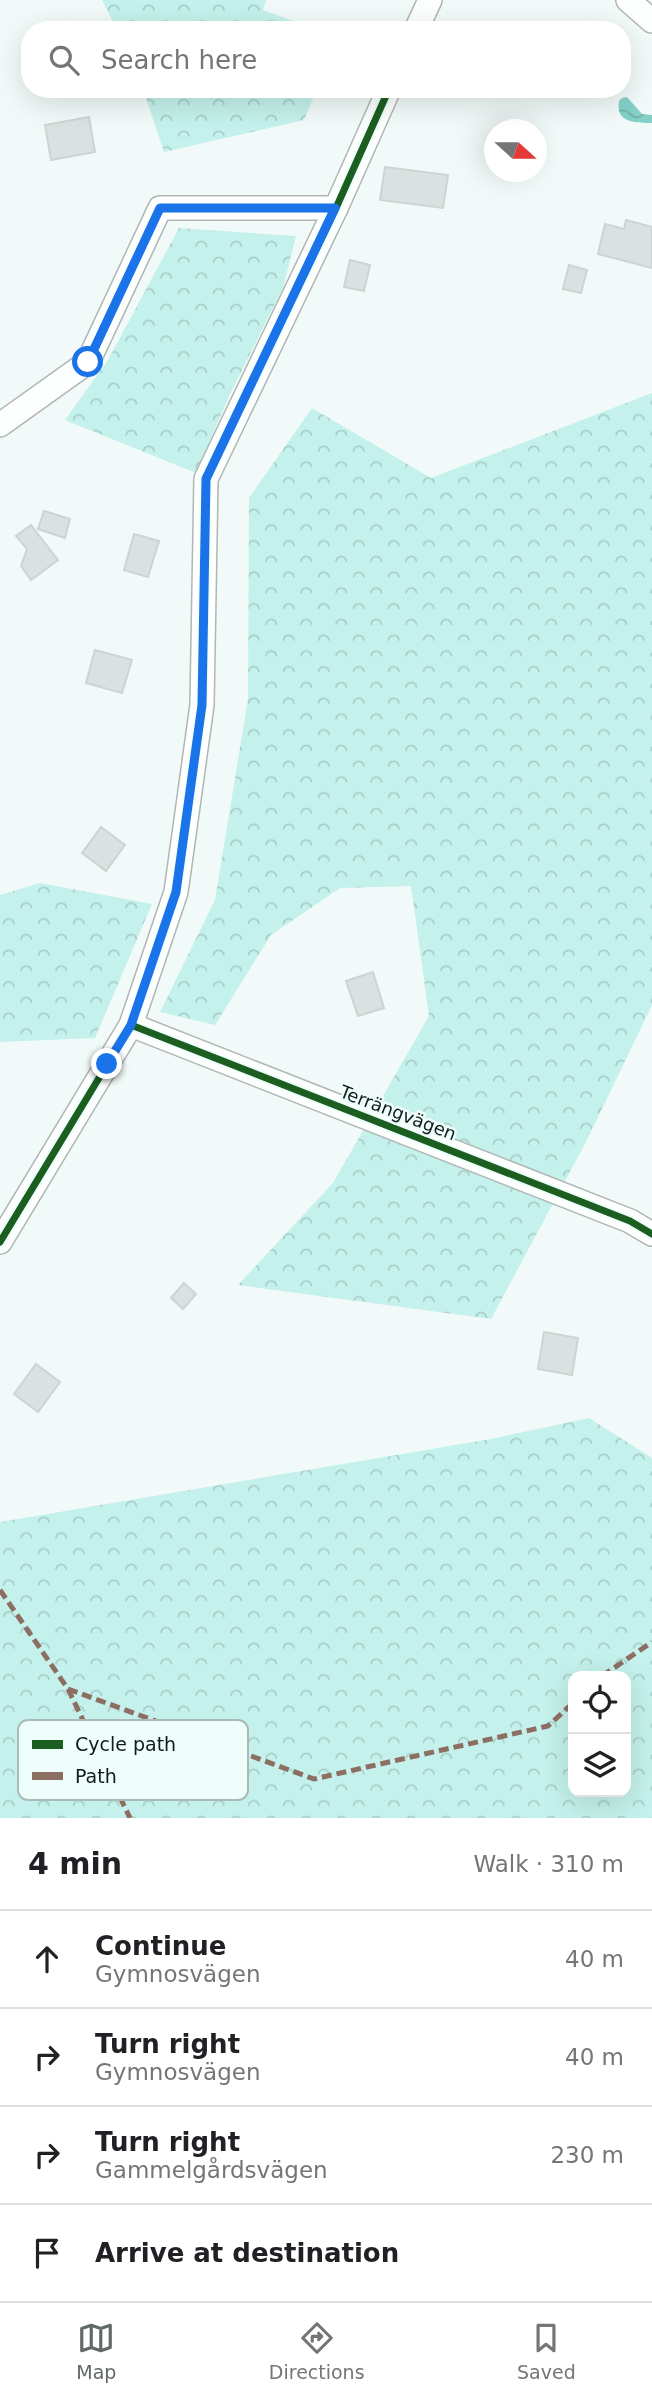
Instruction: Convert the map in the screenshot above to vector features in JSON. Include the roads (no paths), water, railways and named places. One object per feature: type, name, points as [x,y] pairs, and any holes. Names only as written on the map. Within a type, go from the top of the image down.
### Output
[{"type":"street","points":[[420,21],[430,0]]},
{"type":"street","points":[[628,0],[650,16]]},
{"type":"street","points":[[0,1242],[131,1025],[176,892],[202,705],[206,479],[385,98]]},
{"type":"street","points":[[0,425],[88,362],[160,208],[335,208]]},
{"type":"street","name":"Terrängvägen","points":[[131,1025],[630,1221],[652,1234]]},
{"type":"water","points":[[628,98],[642,114],[652,115],[652,123],[633,122],[623,118],[619,101]]}]
